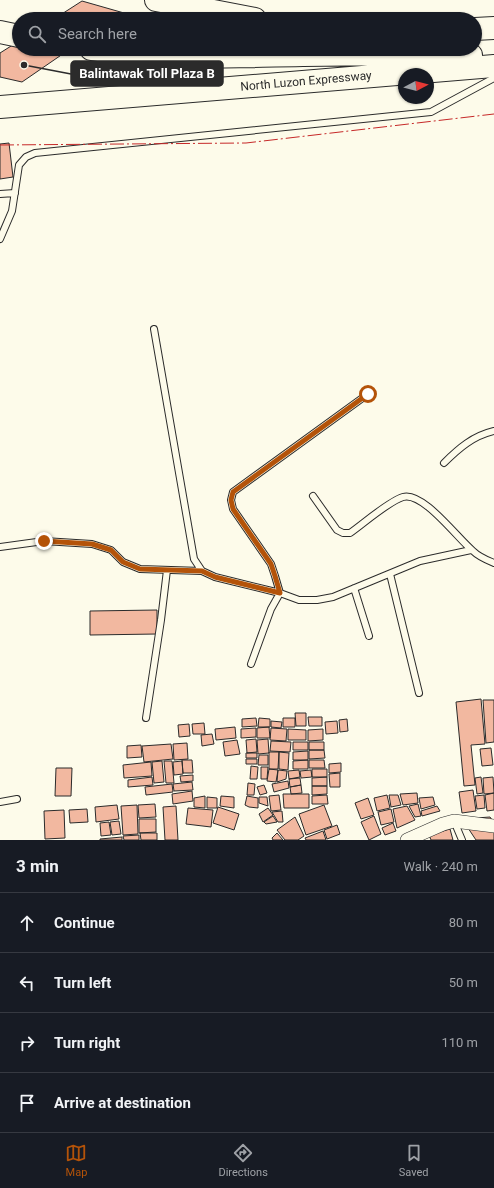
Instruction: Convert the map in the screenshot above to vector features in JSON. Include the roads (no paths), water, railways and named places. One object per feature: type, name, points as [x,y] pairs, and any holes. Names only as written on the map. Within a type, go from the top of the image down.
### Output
[{"type":"highway","points":[[156,0],[219,12]]},
{"type":"highway","points":[[482,29],[494,28]]},
{"type":"highway","points":[[0,32],[12,35]]},
{"type":"highway","name":"North Luzon Expressway","points":[[155,56],[295,56]]},
{"type":"highway","name":"North Luzon Expressway","points":[[482,56],[494,56]]},
{"type":"highway","name":"North Luzon Expressway","points":[[0,107],[494,66]]},
{"type":"highway","name":"North Luzon Expressway","points":[[0,92],[46,103]]},
{"type":"street","points":[[407,840],[443,824],[454,821],[494,826]]},
{"type":"lane","points":[[0,239],[12,211],[18,165],[26,157],[35,153],[431,112],[494,78]]},
{"type":"lane","points":[[0,194],[15,193]]},
{"type":"lane","points":[[154,329],[194,559],[202,571]]},
{"type":"lane","points":[[252,664],[271,609],[280,593],[271,564],[233,509],[231,500],[233,492],[368,394]]},
{"type":"lane","points":[[444,462],[458,449],[481,434],[494,431]]},
{"type":"lane","points":[[313,496],[337,530],[343,533],[350,533],[396,499],[405,496],[415,497],[444,520],[471,550],[477,555],[494,563]]},
{"type":"lane","points":[[0,547],[44,541],[92,544],[111,550],[123,562],[140,569],[202,571],[215,577],[280,593],[299,600],[317,600],[333,597],[420,561],[471,550]]},
{"type":"lane","points":[[146,718],[161,620],[166,570]]},
{"type":"lane","points":[[390,574],[419,693]]},
{"type":"lane","points":[[354,588],[368,636]]},
{"type":"lane","points":[[0,802],[17,799]]},
{"type":"lane","points":[[454,821],[462,840]]},
{"type":"place","name":"Balintawak Toll Plaza B","points":[[24,65]]}]
